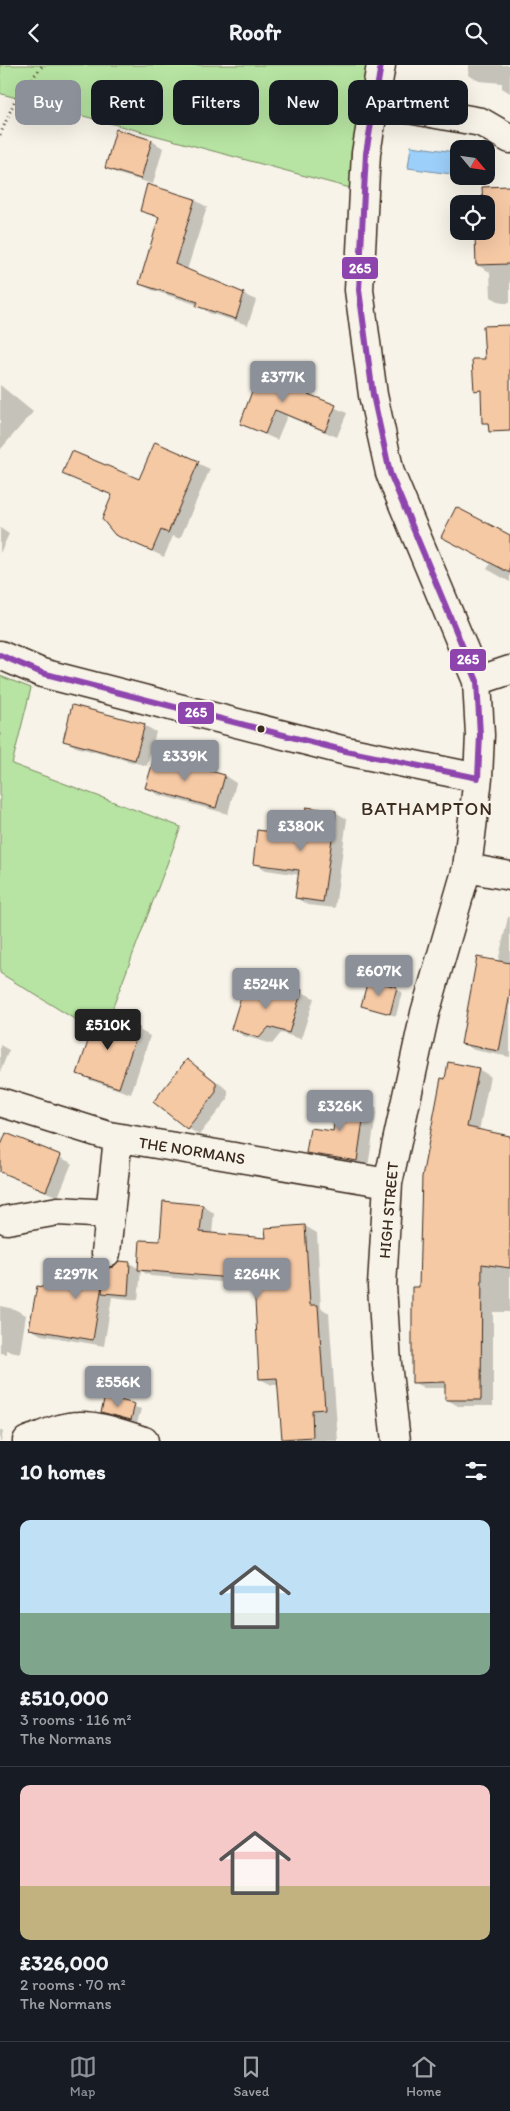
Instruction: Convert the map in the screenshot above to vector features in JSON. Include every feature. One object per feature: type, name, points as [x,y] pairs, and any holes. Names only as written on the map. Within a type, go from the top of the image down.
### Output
[{"type":"street","name":"HIGH STREET","points":[[378,80],[381,65]]},
{"type":"street","points":[[468,121],[481,123],[510,139]]},
{"type":"street","name":"HIGH STREET","points":[[370,125],[366,153],[358,290],[373,395],[390,473],[477,681],[480,735],[478,778],[467,868],[425,1013],[405,1097],[388,1183],[382,1286],[387,1364],[396,1441]]},
{"type":"street","points":[[0,655],[42,673],[80,683],[346,751],[478,778]]},
{"type":"street","points":[[477,681],[510,671]]},
{"type":"street","points":[[467,868],[510,876]]},
{"type":"street","name":"THE NORMANS","points":[[0,1103],[118,1138],[388,1183]]},
{"type":"street","points":[[106,1253],[118,1138]]},
{"type":"street","points":[[7,1220],[58,1211],[110,1214]]},
{"type":"street","points":[[27,1441],[61,1429],[80,1426],[121,1434],[144,1441]]},
{"type":"path","points":[[0,135],[16,98],[43,65]]},
{"type":"green space","points":[[0,65],[368,65],[365,80],[348,80],[348,125],[358,125],[350,188],[117,125],[163,125],[163,80],[91,80],[91,118],[81,115],[81,80],[15,80],[15,98],[0,93]]},
{"type":"green space","points":[[0,676],[31,688],[12,764],[181,827],[102,1036],[0,973]]},
{"type":"water","points":[[411,146],[450,151],[450,174],[408,168]]},
{"type":"building","points":[[116,129],[152,140],[141,179],[105,168]]},
{"type":"building","points":[[147,184],[195,199],[175,264],[244,293],[236,319],[196,306],[198,302],[139,284],[159,217],[140,211]]},
{"type":"building","points":[[510,186],[510,264],[476,265],[475,240],[495,240],[495,195],[482,195],[482,187]]},
{"type":"building","points":[[510,325],[510,431],[489,432],[488,423],[482,423],[481,390],[474,391],[472,359],[485,359],[483,326]]},
{"type":"building","points":[[262,364],[289,374],[285,385],[336,405],[325,431],[275,410],[265,434],[240,424]]},
{"type":"building","points":[[155,442],[199,461],[168,533],[161,530],[152,551],[115,535],[102,519],[112,495],[62,474],[72,451],[139,479]]},
{"type":"building","points":[[456,507],[510,535],[510,573],[441,537]]},
{"type":"building","points":[[72,705],[145,724],[135,760],[63,741]]},
{"type":"building","points":[[155,756],[225,775],[216,808],[145,788]]},
{"type":"building","points":[[306,807],[336,811],[323,902],[295,898],[299,870],[253,864],[257,830],[302,836]]},
{"type":"building","points":[[477,957],[510,963],[510,994],[499,1051],[461,1044]]},
{"type":"building","points":[[368,980],[397,987],[390,1014],[361,1006]]},
{"type":"building","points":[[276,982],[302,990],[289,1033],[269,1027],[259,1038],[231,1029],[245,984],[273,992]]},
{"type":"building","points":[[97,1015],[139,1028],[119,1088],[77,1074]]},
{"type":"building","points":[[187,1059],[216,1082],[216,1092],[187,1129],[153,1102]]},
{"type":"building","points":[[448,1062],[479,1068],[467,1127],[510,1136],[510,1268],[482,1264],[481,1400],[445,1400],[445,1382],[412,1383],[412,1287],[419,1287],[422,1177],[441,1078],[445,1079]]},
{"type":"building","points":[[338,1097],[366,1100],[357,1161],[306,1153],[310,1128],[333,1131]]},
{"type":"building","points":[[6,1133],[61,1155],[46,1191],[0,1172],[0,1148]]},
{"type":"building","points":[[163,1201],[203,1205],[200,1232],[266,1238],[265,1228],[305,1225],[310,1305],[318,1305],[325,1409],[312,1410],[313,1437],[282,1439],[277,1378],[259,1379],[254,1280],[138,1270],[140,1240],[160,1241]]},
{"type":"building","points":[[119,1261],[130,1262],[128,1295],[102,1293],[103,1279],[93,1340],[29,1329],[37,1286],[50,1288],[54,1266],[103,1275],[104,1268],[113,1267]]},
{"type":"building","points":[[105,1396],[135,1404],[131,1420],[101,1412]]},
{"type":"transit line","name":"265","points":[[0,655],[42,673],[346,751],[478,778],[480,735],[477,681],[390,473],[373,395],[359,290],[366,153],[381,65]]},
{"type":"district","name":"BATHAMPTON","points":[[427,808]]}]
